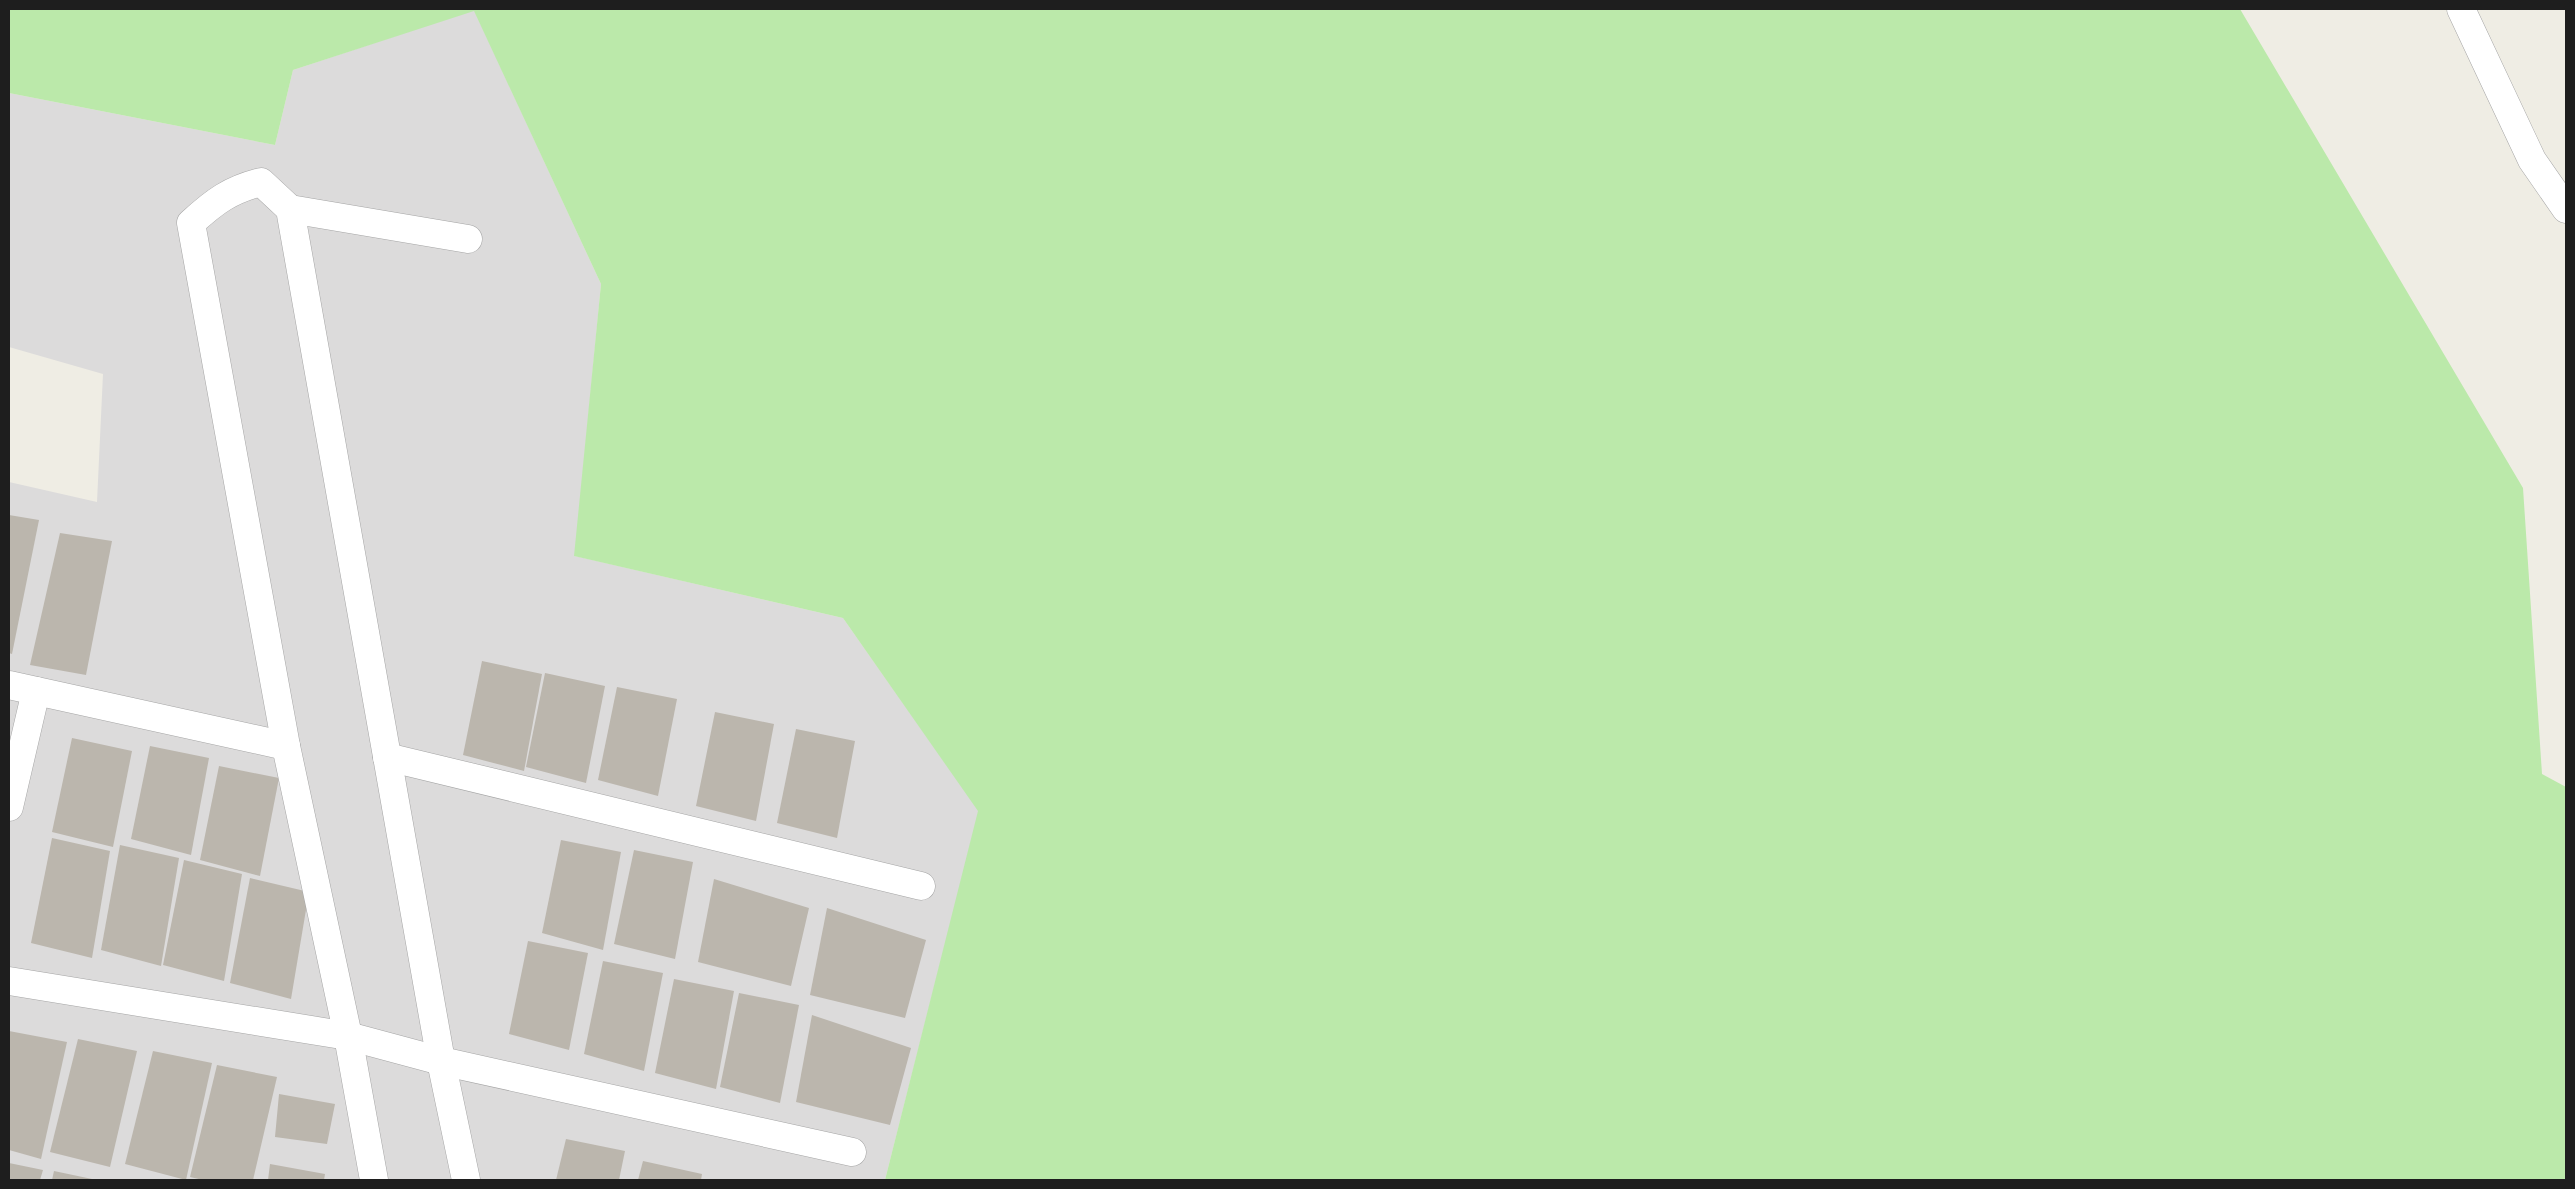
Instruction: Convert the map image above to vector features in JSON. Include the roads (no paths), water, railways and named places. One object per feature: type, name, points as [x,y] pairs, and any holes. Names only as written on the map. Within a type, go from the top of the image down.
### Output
[{"type":"street","points":[[2461,9],[2532,160],[2566,209]]},
{"type":"street","points":[[374,1180],[348,1036],[286,746],[191,223],[210,205],[238,188],[261,182],[290,209],[468,239]]},
{"type":"street","points":[[290,209],[441,1061],[466,1180]]},
{"type":"street","points":[[9,685],[286,746]]},
{"type":"street","points":[[9,807],[36,691]]},
{"type":"street","points":[[387,757],[920,886]]},
{"type":"street","points":[[9,982],[348,1036],[441,1061],[852,1152]]}]
